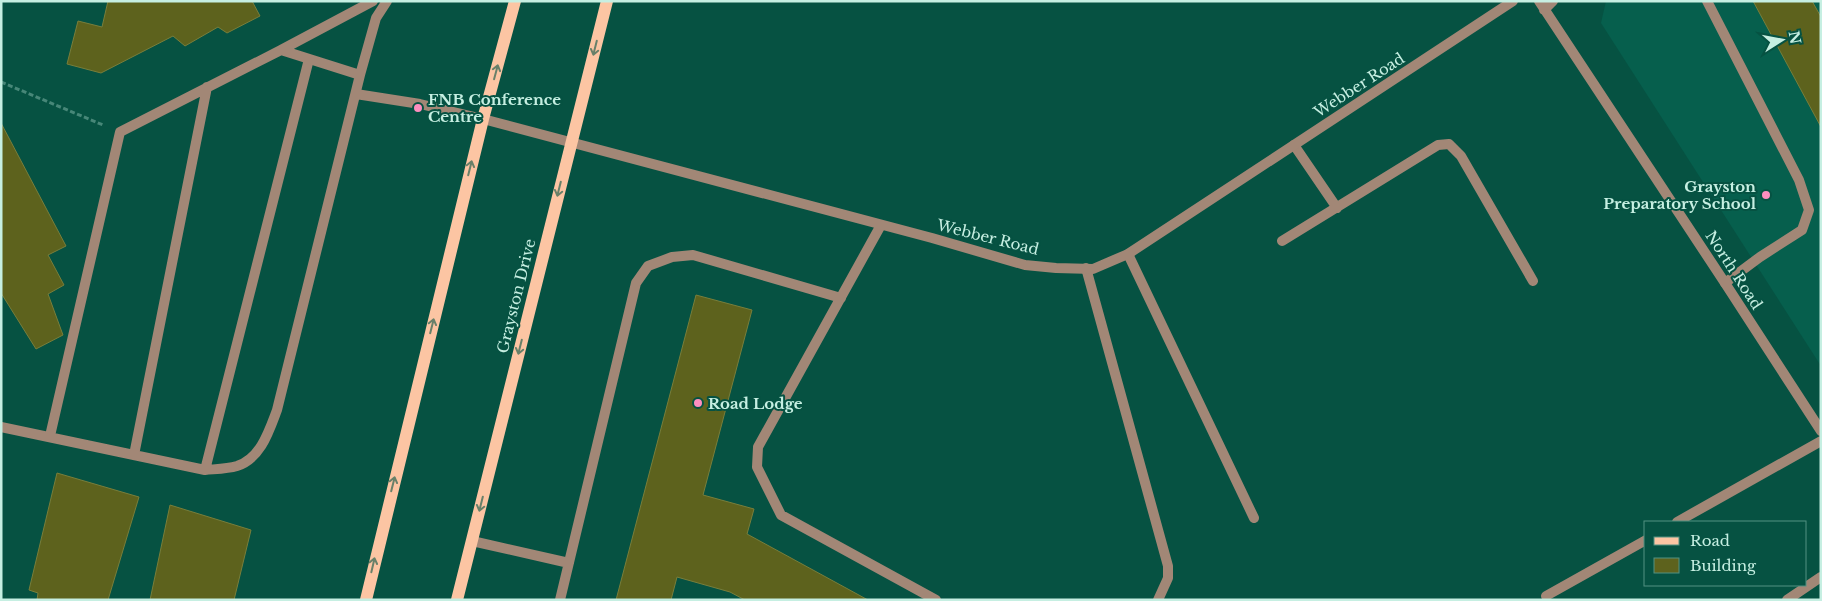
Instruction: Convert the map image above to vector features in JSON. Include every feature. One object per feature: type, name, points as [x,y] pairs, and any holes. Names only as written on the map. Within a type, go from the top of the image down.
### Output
[{"type":"main road","points":[[366,600],[483,119],[515,1]]},
{"type":"main road","name":"Grayston Drive","points":[[457,600],[607,1]]},
{"type":"street","points":[[50,436],[120,132],[373,1]]},
{"type":"street","points":[[1,427],[206,470],[239,465],[258,452],[269,432],[277,410],[360,75],[376,18],[387,1]]},
{"type":"street","name":"Webber Road","points":[[356,94],[420,104],[483,119],[1025,265],[1093,269],[1128,254],[1513,1]]},
{"type":"street","name":"North Road","points":[[1539,1],[1821,431]]},
{"type":"street","points":[[1544,10],[1553,1]]},
{"type":"street","points":[[1708,1],[1799,180],[1809,210],[1802,230],[1760,257],[1725,283]]},
{"type":"street","points":[[281,50],[360,75]]},
{"type":"street","points":[[206,470],[309,59]]},
{"type":"street","points":[[134,455],[206,87]]},
{"type":"street","points":[[1282,241],[1438,145],[1449,144],[1461,156],[1533,281]]},
{"type":"street","points":[[1294,145],[1336,208]]},
{"type":"street","points":[[881,225],[758,448],[757,467],[781,515],[936,600]]},
{"type":"street","points":[[1128,254],[1254,518]]},
{"type":"street","points":[[560,600],[636,283],[648,266],[672,257],[693,255],[841,298]]},
{"type":"street","points":[[1086,268],[1168,566],[1168,578],[1158,600]]},
{"type":"street","points":[[1679,521],[1821,441]]},
{"type":"street","points":[[472,541],[569,563]]},
{"type":"street","points":[[1546,596],[1644,541]]},
{"type":"street","points":[[1787,600],[1821,577]]},
{"type":"path","points":[[1,82],[120,132]]},
{"type":"shaded area","name":"Grayston Preparatory School","points":[[1606,1],[1821,1],[1821,366],[1601,23]]},
{"type":"building","points":[[108,1],[252,1],[260,16],[227,33],[218,27],[185,46],[173,36],[101,73],[67,64],[78,21],[102,27]]},
{"type":"building","points":[[1753,1],[1812,1],[1821,17],[1821,127]]},
{"type":"building","points":[[1,123],[66,246],[48,255],[64,285],[48,294],[63,335],[36,349],[1,293]]},
{"type":"building","name":"Road Lodge","points":[[696,295],[752,310],[703,495],[754,509],[747,534],[868,600],[745,600],[730,592],[677,577],[671,600],[616,600]]},
{"type":"building","points":[[57,473],[139,497],[108,600],[37,600],[38,593],[29,590]]},
{"type":"building","points":[[170,505],[251,530],[234,600],[150,600]]},
{"type":"place","name":"FNB Conference Centre","points":[[418,108]]},
{"type":"place","name":"Grayston Preparatory School","points":[[1766,195]]},
{"type":"place","name":"Road Lodge","points":[[698,403]]}]
